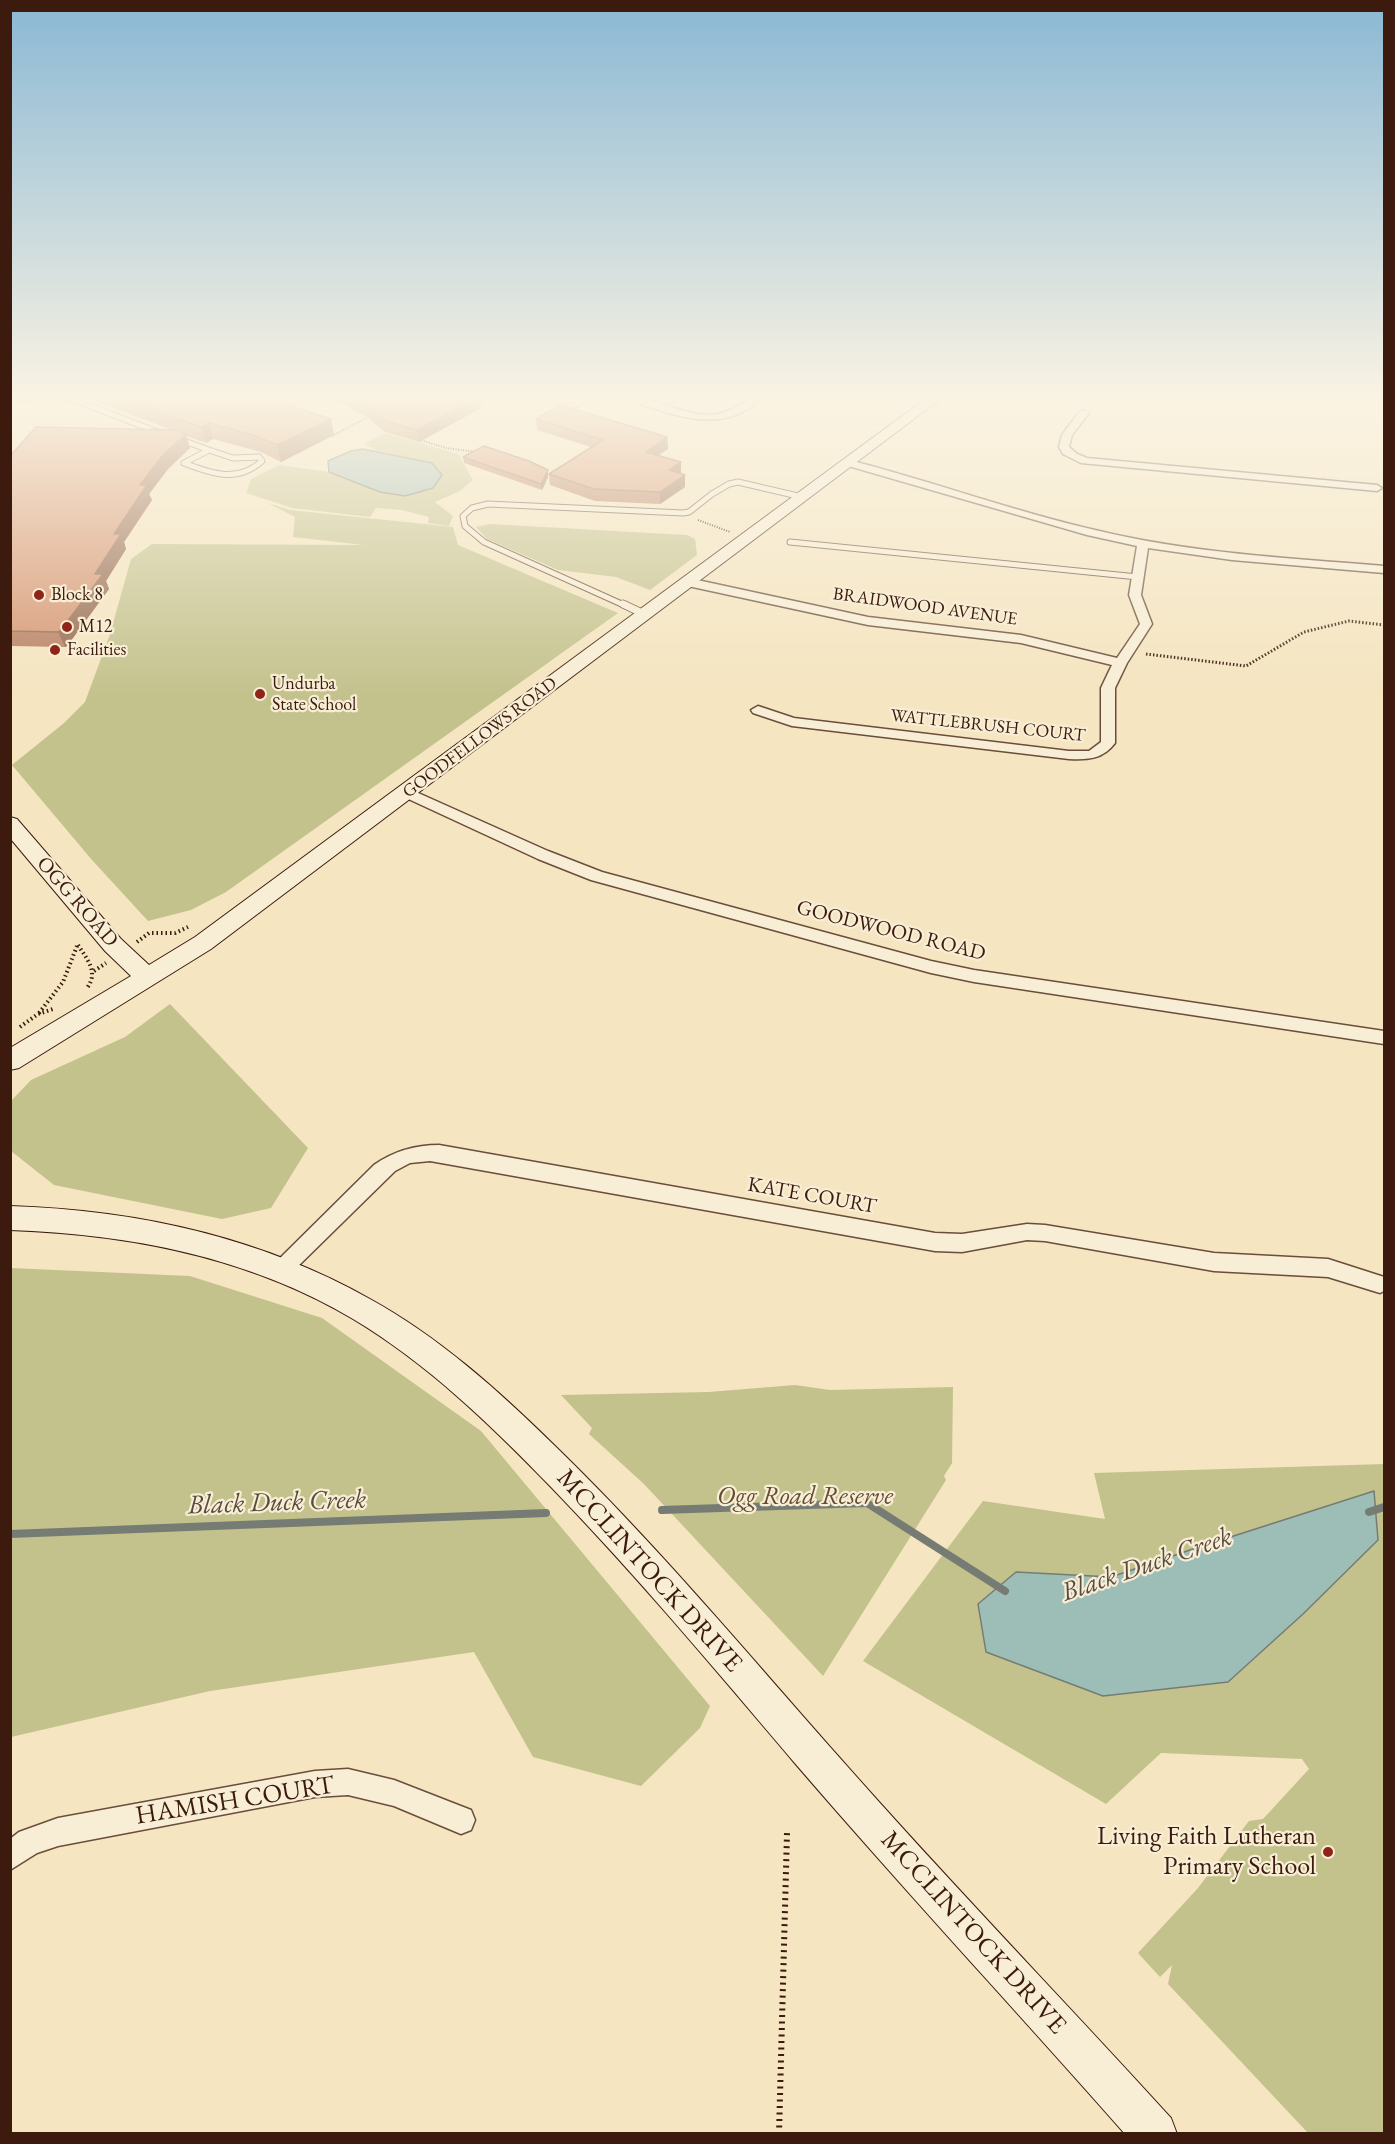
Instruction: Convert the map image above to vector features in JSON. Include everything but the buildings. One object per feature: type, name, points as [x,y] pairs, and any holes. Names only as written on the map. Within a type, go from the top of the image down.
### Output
[{"type":"street","name":"GOODFELLOWS ROAD","points":[[10,1061],[203,943],[802,497]]},
{"type":"street","points":[[967,497],[1091,533],[1143,544],[1232,556],[1384,570]]},
{"type":"street","name":"WATTLEBRUSH COURT","points":[[758,710],[792,722],[1069,755],[1093,755],[1103,750],[1108,742],[1107,693],[1124,657],[1146,624],[1135,594],[1143,544]]},
{"type":"street","name":"BRAIDWOOD AVENUE","points":[[688,582],[868,621],[1022,639],[1124,657]]},
{"type":"street","name":"GOODWOOD ROAD","points":[[407,793],[543,855],[597,876],[930,967],[975,976],[1384,1038]]},
{"type":"street","name":"OGG ROAD","points":[[10,824],[113,945],[147,977]]},
{"type":"street","name":"KATE COURT","points":[[281,1270],[396,1159],[418,1152],[439,1153],[935,1242],[962,1243],[1027,1232],[1045,1233],[1214,1262],[1329,1268],[1380,1284]]},
{"type":"street","name":"MCCLINTOCK DRIVE","points":[[10,1218],[136,1229],[214,1247],[281,1270],[361,1308],[442,1363],[505,1417],[609,1521],[844,1791],[1155,2133]]},
{"type":"street","name":"HAMISH COURT","points":[[10,1856],[29,1842],[58,1832],[315,1784],[348,1782],[394,1793],[460,1820]]},
{"type":"lane","points":[[644,615],[484,542],[465,526],[463,516],[472,508],[488,504],[683,513],[689,512],[708,497]]},
{"type":"lane","points":[[790,542],[1138,577]]},
{"type":"path","points":[[683,513],[734,533]]},
{"type":"path","points":[[1124,657],[1246,666],[1304,632],[1349,621],[1384,625]]},
{"type":"path","points":[[20,1028],[38,1014],[61,989],[71,970],[78,945],[94,971],[92,983],[80,995]]},
{"type":"path","points":[[38,1014],[59,1007]]},
{"type":"path","points":[[779,2133],[787,1833]]},
{"type":"green space","points":[[258,497],[446,497],[435,502],[453,516],[449,526],[428,523],[429,517],[402,510],[376,508],[370,517],[292,508]]},
{"type":"green space","name":"Undurba State School","points":[[268,503],[290,510],[453,527],[458,545],[618,613],[226,892],[191,910],[148,921],[92,860],[12,765],[64,723],[85,702],[110,634],[131,559],[152,544],[363,545],[293,537],[295,517]]},
{"type":"green space","points":[[490,524],[687,535],[695,539],[697,555],[650,590],[616,577],[558,570],[487,539],[476,527]]},
{"type":"green space","points":[[170,1004],[308,1148],[271,1208],[222,1219],[54,1185],[11,1151],[11,1101],[31,1080],[125,1037]]},
{"type":"green space","points":[[11,1268],[190,1276],[322,1318],[481,1431],[710,1706],[700,1728],[641,1786],[533,1757],[474,1652],[210,1691],[11,1737]]},
{"type":"green space","name":"Ogg Road Reserve","points":[[795,1385],[830,1390],[953,1387],[952,1463],[944,1476],[946,1480],[823,1676],[644,1484],[589,1434],[592,1428],[561,1395],[709,1392]]},
{"type":"green space","points":[[1384,1464],[1384,2133],[1308,2133],[1168,1984],[1172,1965],[1160,1977],[1138,1953],[1198,1888],[1249,1821],[1263,1819],[1309,1769],[1302,1759],[1161,1753],[1106,1804],[863,1661],[983,1501],[1105,1519],[1094,1473]]},
{"type":"water","points":[[1374,1491],[1378,1540],[1303,1614],[1228,1682],[1103,1696],[986,1652],[978,1604],[1016,1572],[1111,1577]]},
{"type":"waterway","name":"Black Duck Creek","points":[[662,1510],[867,1503],[1005,1591]]},
{"type":"waterway","name":"Black Duck Creek","points":[[1369,1512],[1384,1507]]},
{"type":"waterway","name":"Black Duck Creek","points":[[10,1534],[546,1513]]},
{"type":"place","name":"Block 8","points":[[39,595]]},
{"type":"place","name":"M12","points":[[67,627]]},
{"type":"place","name":"Facilities","points":[[55,650]]},
{"type":"place","name":"Undurba State School","points":[[260,694]]},
{"type":"place","name":"Living Faith Lutheran Primary School","points":[[1328,1852]]}]
